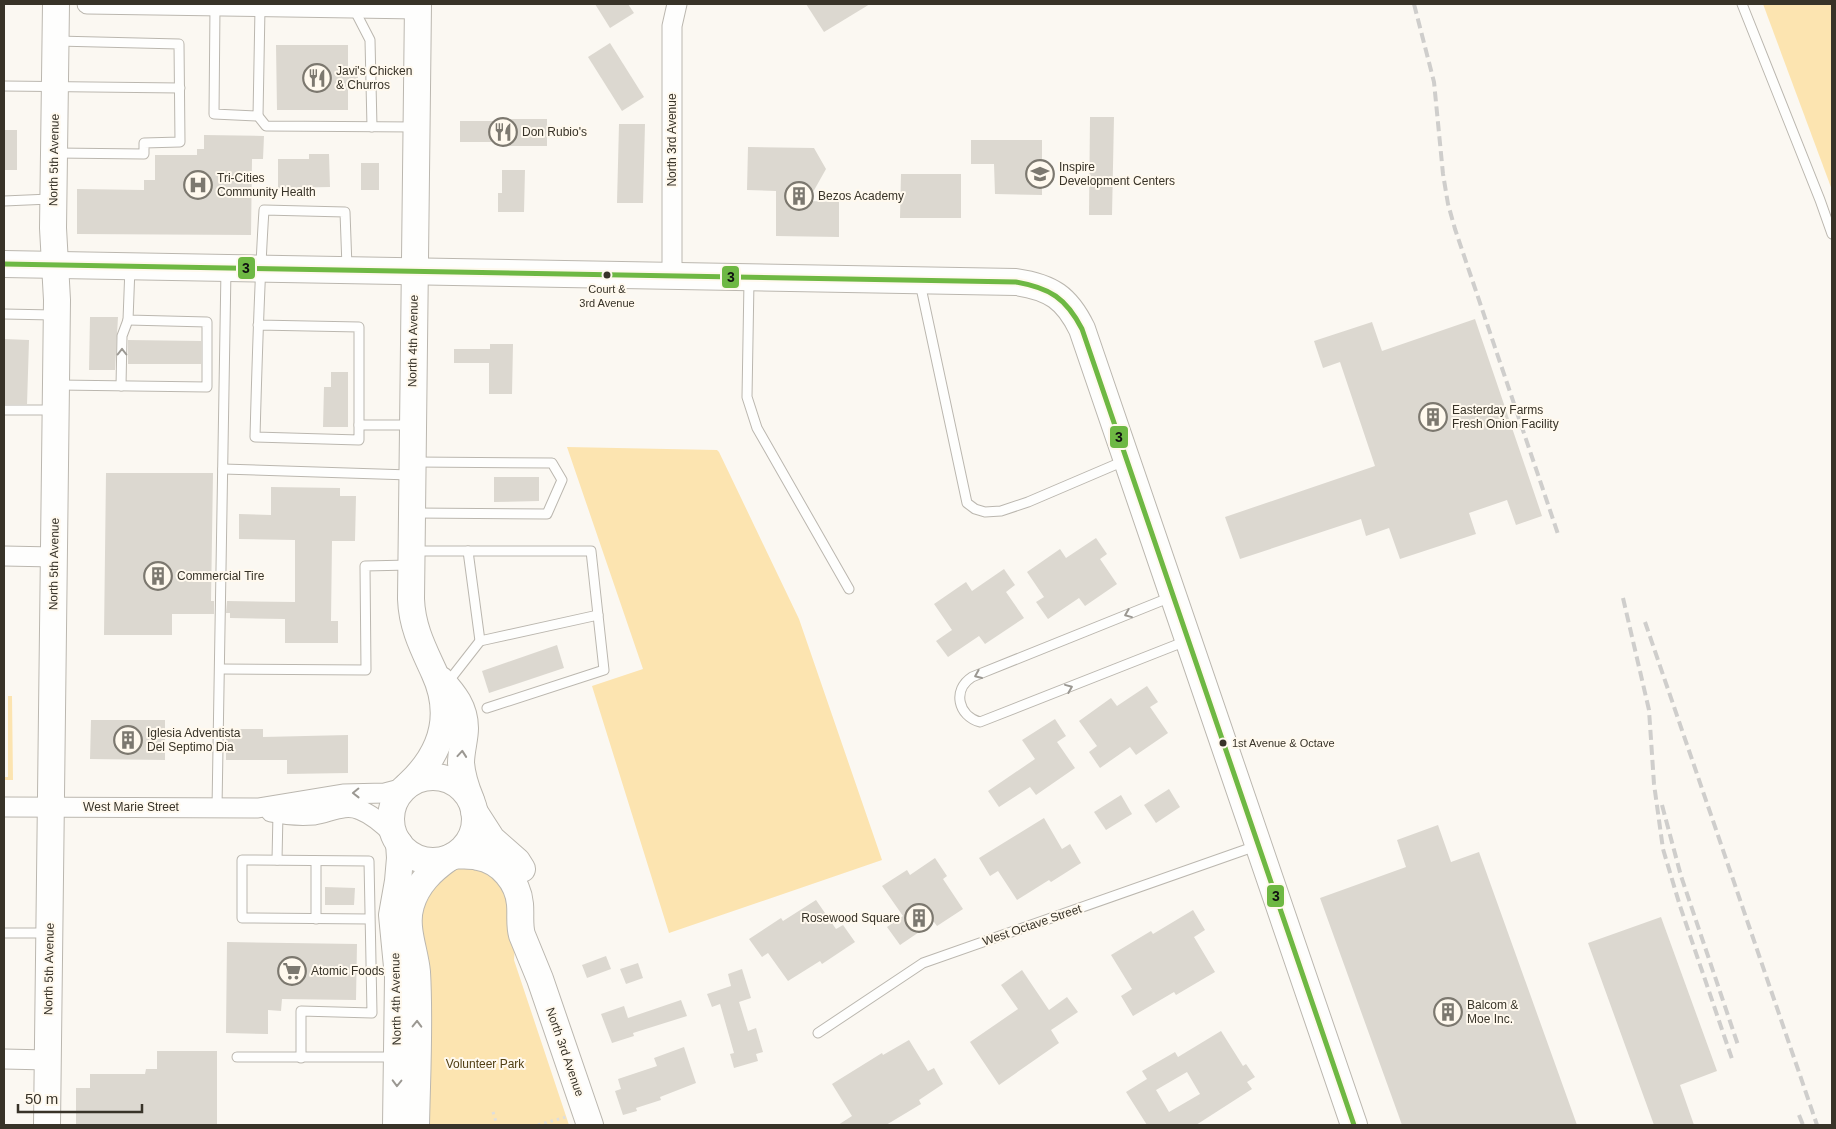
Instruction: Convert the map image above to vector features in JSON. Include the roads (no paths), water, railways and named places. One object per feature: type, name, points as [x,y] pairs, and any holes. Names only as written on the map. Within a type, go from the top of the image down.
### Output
[{"type":"street","name":"North 5th Avenue","points":[[47,1125],[57,315],[52,228],[56,4]]},
{"type":"street","points":[[87,4],[354,9],[418,6]]},
{"type":"street","name":"North 3rd Avenue","points":[[672,276],[672,26],[677,4]]},
{"type":"street","name":"North 4th Avenue","points":[[418,6],[411,600],[413,620],[421,646],[440,679],[457,700],[464,717],[462,772],[473,806]]},
{"type":"street","points":[[4,264],[1016,282],[1032,284],[1058,295],[1068,305],[1082,329],[1354,1125]]},
{"type":"street","points":[[4,556],[54,557]]},
{"type":"street","name":"North 4th Avenue","points":[[407,786],[433,756],[442,734],[440,679]]},
{"type":"street","points":[[436,777],[457,785],[466,792],[473,806],[475,822],[473,834],[466,847],[452,857],[432,861],[416,857],[406,852],[396,839],[392,826],[392,812],[396,799],[407,786],[424,778],[436,777]]},
{"type":"street","name":"West Marie Street","points":[[4,807],[258,808],[343,794],[385,793],[407,786]]},
{"type":"street","name":"North 3rd Avenue","points":[[473,806],[492,839],[517,861],[529,881],[535,907],[540,979]]},
{"type":"street","name":"West Marie Street","points":[[258,808],[278,813],[310,815],[345,808],[355,808],[379,821],[396,839]]},
{"type":"street","name":"North 4th Avenue","points":[[396,839],[400,858],[392,915],[416,1125]]},
{"type":"street","name":"North 3rd Avenue","points":[[452,857],[477,856],[488,860],[502,868],[513,881],[520,904],[520,928],[540,979],[578,1121]]},
{"type":"street","name":"North 4th Avenue","points":[[396,1125],[407,1057],[417,971],[409,925],[409,913],[415,893],[424,880],[452,857]]},
{"type":"street","points":[[4,1059],[48,1060]]},
{"type":"lane","points":[[1742,4],[1832,234]]},
{"type":"lane","points":[[215,7],[214,114],[258,116]]},
{"type":"lane","points":[[260,8],[258,116],[266,126],[416,127]]},
{"type":"lane","points":[[354,9],[370,40],[372,127]]},
{"type":"lane","points":[[54,153],[144,154],[144,143],[180,142],[179,44],[55,41]]},
{"type":"lane","points":[[4,86],[180,88]]},
{"type":"lane","points":[[4,200],[53,199]]},
{"type":"lane","points":[[258,325],[359,327],[359,440],[255,437],[258,325],[260,269],[264,210],[345,212],[346,270]]},
{"type":"lane","points":[[121,386],[122,336],[128,320],[130,267]]},
{"type":"lane","points":[[217,808],[226,269]]},
{"type":"lane","points":[[749,276],[747,396],[757,428],[849,589]]},
{"type":"lane","points":[[920,280],[967,503],[975,509],[985,512],[1001,511],[1028,502],[1127,460]]},
{"type":"lane","points":[[4,314],[57,315]]},
{"type":"lane","points":[[4,410],[121,386],[207,387],[207,322],[128,320]]},
{"type":"lane","points":[[359,425],[412,425]]},
{"type":"lane","points":[[223,469],[412,469],[552,463],[562,480],[547,514],[411,513]]},
{"type":"lane","points":[[220,668],[366,670],[365,566],[468,551],[591,551],[604,670],[487,708]]},
{"type":"lane","points":[[468,551],[480,642]]},
{"type":"lane","points":[[1174,596],[972,677],[964,682],[961,690],[960,705],[965,714],[972,720],[980,722],[1189,640]]},
{"type":"lane","points":[[440,679],[480,642],[598,616]]},
{"type":"lane","points":[[276,860],[278,813]]},
{"type":"lane","name":"West Octave Street","points":[[818,1033],[923,963],[1259,845]]},
{"type":"lane","points":[[301,1058],[300,1011],[372,1013],[369,861],[242,860],[242,918],[370,919]]},
{"type":"lane","points":[[316,861],[316,919]]},
{"type":"lane","points":[[4,933],[49,932]]},
{"type":"lane","points":[[237,1057],[407,1057]]},
{"type":"railway","points":[[1414,4],[1434,82],[1443,174],[1448,204],[1558,534]]},
{"type":"railway","points":[[1623,598],[1649,710],[1654,784],[1663,849],[1680,906],[1732,1059]]},
{"type":"railway","points":[[1645,622],[1817,1125]]},
{"type":"railway","points":[[1662,805],[1681,876],[1738,1045]]},
{"type":"railway","points":[[1799,1115],[1803,1125]]},
{"type":"place","name":"Javi's Chicken & Churros","points":[[317,78]]},
{"type":"place","name":"Don Rubio's","points":[[503,132]]},
{"type":"place","name":"Inspire Development Centers","points":[[1040,174]]},
{"type":"place","name":"Tri-Cities Community Health","points":[[198,185]]},
{"type":"place","name":"Bezos Academy","points":[[799,196]]},
{"type":"place","name":"Court & 3rd Avenue","points":[[607,275]]},
{"type":"place","name":"Easterday Farms Fresh Onion Facility","points":[[1433,417]]},
{"type":"place","name":"Commercial Tire","points":[[158,576]]},
{"type":"place","name":"Iglesia Adventista Del Septimo Dia","points":[[128,740]]},
{"type":"place","name":"1st Avenue & Octave","points":[[1223,743]]},
{"type":"place","name":"Rosewood Square","points":[[919,918]]},
{"type":"place","name":"Atomic Foods","points":[[292,971]]},
{"type":"place","name":"Balcom & Moe Inc.","points":[[1448,1012]]},
{"type":"park label","name":"Volunteer Park","points":[[485,1064]]}]
